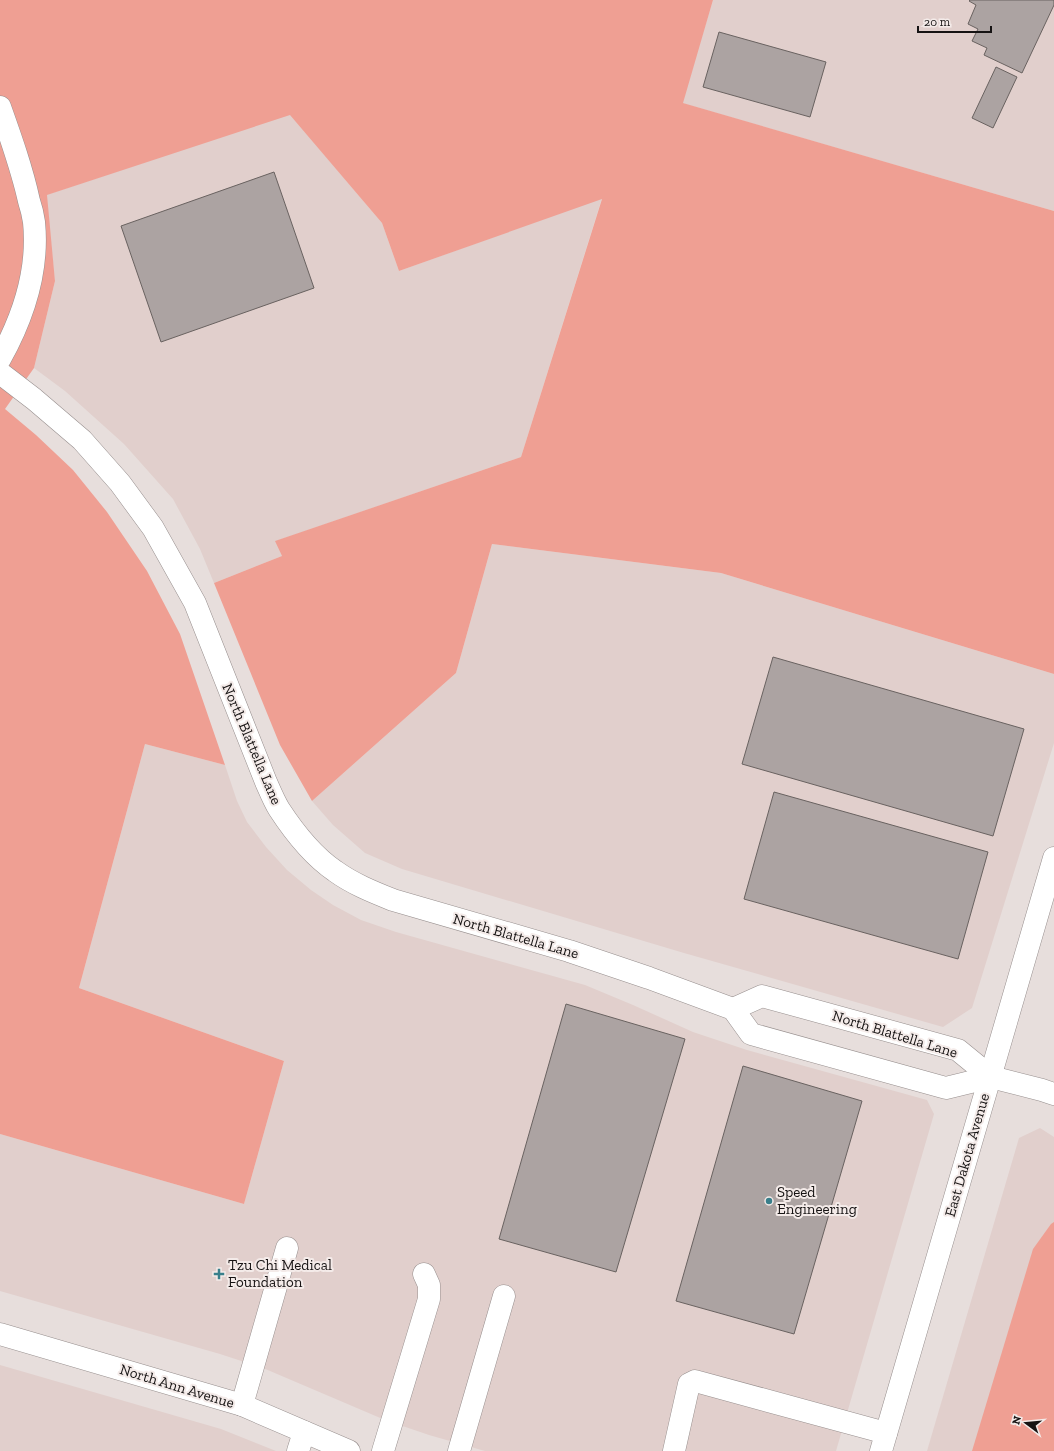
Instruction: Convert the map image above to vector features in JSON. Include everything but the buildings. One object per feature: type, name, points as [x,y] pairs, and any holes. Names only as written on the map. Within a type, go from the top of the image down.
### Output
[{"type":"street","points":[[0,107],[25,181],[34,221],[34,261],[28,297],[12,337],[0,359]]},
{"type":"street","name":"North Blattella Lane","points":[[0,373],[34,399],[82,440],[120,483],[153,528],[195,603],[266,782],[276,802],[298,834],[321,859],[335,871],[366,889],[393,900],[569,951],[649,978],[733,1009],[762,996],[958,1050],[991,1076]]},
{"type":"street","name":"East Dakota Avenue","points":[[884,1442],[1054,858]]},
{"type":"street","points":[[733,1009],[751,1034],[946,1088],[991,1076],[1054,1094]]},
{"type":"street","points":[[242,1405],[287,1248]]},
{"type":"street","points":[[384,1451],[429,1299],[429,1285],[424,1274]]},
{"type":"street","points":[[460,1451],[504,1296]]},
{"type":"street","name":"North Ann Avenue","points":[[0,1334],[242,1405],[301,1441],[349,1451]]},
{"type":"street","points":[[674,1451],[689,1384],[695,1381],[884,1442]]},
{"type":"shaded area","points":[[0,0],[713,0],[683,103],[1054,211],[1054,674],[721,573],[492,544],[456,673],[312,801],[280,745],[214,583],[282,556],[275,541],[521,457],[602,199],[399,271],[382,223],[290,115],[47,195],[55,281],[34,368],[5,409],[36,435],[73,470],[107,512],[147,571],[180,634],[225,765],[145,744],[79,988],[284,1061],[244,1204],[0,1134]]},
{"type":"shaded area","points":[[713,0],[1054,0],[1054,211],[682,103]]},
{"type":"shaded area","points":[[290,114],[382,223],[399,271],[602,198],[521,457],[276,541],[282,556],[214,583],[200,549],[173,499],[124,444],[65,391],[34,368],[55,281],[46,195]]},
{"type":"shaded area","points":[[492,544],[721,573],[1054,674],[1054,743],[972,1008],[943,1027],[684,953],[402,869],[365,853],[333,825],[312,801],[456,673]]},
{"type":"shaded area","points":[[145,744],[225,765],[237,801],[247,822],[266,847],[287,870],[311,890],[333,905],[361,920],[396,932],[585,985],[693,1032],[747,1050],[927,1100],[934,1114],[836,1451],[485,1451],[429,1435],[385,1420],[263,1368],[220,1354],[0,1291],[0,1134],[244,1204],[284,1061],[79,988]]},
{"type":"shaded area","points":[[1040,1128],[1054,1137],[1054,1451],[927,1451],[1019,1138]]},
{"type":"shaded area","points":[[1054,1222],[1054,1451],[972,1451],[1033,1249]]},
{"type":"shaded area","points":[[0,1365],[221,1429],[276,1451],[0,1451]]},
{"type":"place","name":"Speed Engineering","points":[[769,1201]]},
{"type":"place","name":"Tzu Chi Medical Foundation","points":[[219,1274]]}]
